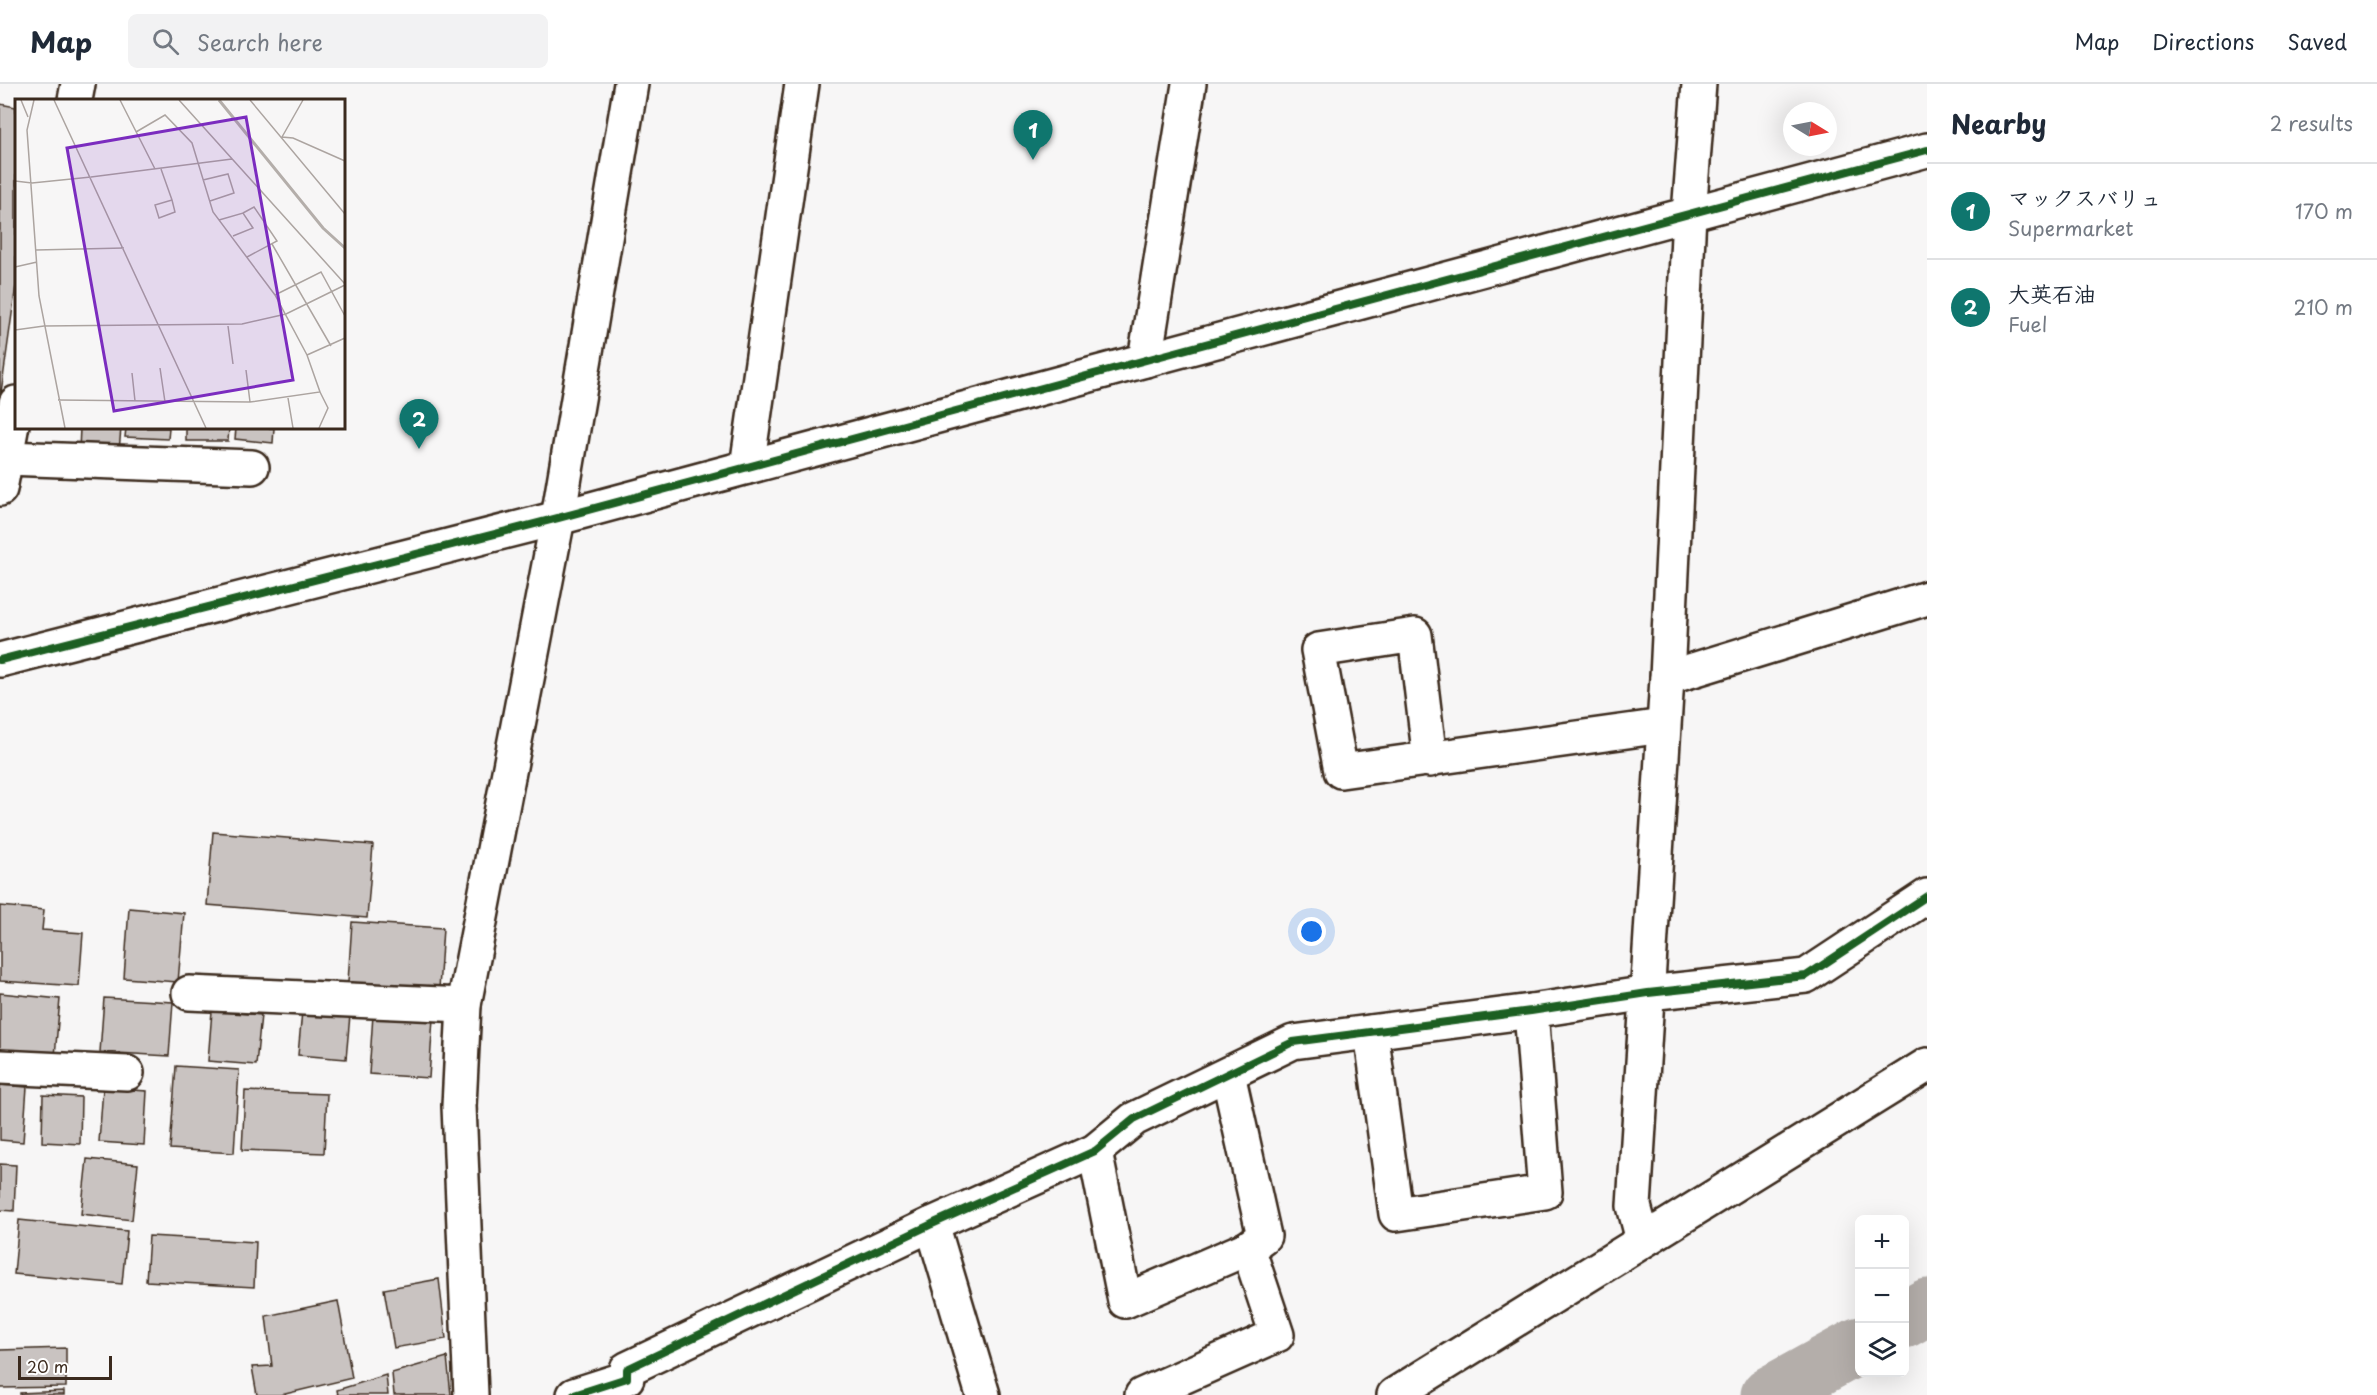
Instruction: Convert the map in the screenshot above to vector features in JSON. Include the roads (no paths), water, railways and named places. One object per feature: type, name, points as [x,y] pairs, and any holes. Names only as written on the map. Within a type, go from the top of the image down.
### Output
[{"type":"street","points":[[75,99],[78,84]]},
{"type":"street","points":[[471,1395],[459,1106],[464,1005],[558,518],[631,84]]},
{"type":"street","points":[[747,467],[802,84]]},
{"type":"street","points":[[1145,360],[1189,84]]},
{"type":"street","points":[[1643,1240],[1634,1206],[1667,678],[1689,214],[1699,84]]},
{"type":"street","points":[[0,660],[558,518],[1927,150]]},
{"type":"street","points":[[0,489],[15,408]]},
{"type":"street","points":[[6,458],[252,467]]},
{"type":"street","points":[[1667,678],[1927,598]]},
{"type":"street","points":[[1430,760],[1415,635],[1318,650],[1341,771],[1430,760],[1663,726]]},
{"type":"street","points":[[574,1395],[630,1387],[627,1369],[932,1224],[1095,1151],[1134,1119],[1293,1041],[1531,1011],[1648,993],[1806,976],[1927,896]]},
{"type":"street","points":[[189,993],[464,1005]]},
{"type":"street","points":[[1371,1032],[1396,1214],[1545,1192],[1531,1011]]},
{"type":"street","points":[[1394,1395],[1927,1065]]},
{"type":"street","points":[[0,1067],[128,1073]]},
{"type":"street","points":[[1095,1151],[1125,1301],[1248,1248],[1264,1236],[1228,1074]]},
{"type":"street","points":[[932,1224],[983,1395]]},
{"type":"street","points":[[1142,1395],[1277,1335],[1248,1248]]},
{"type":"waterway","points":[[1909,1317],[1927,1307]]},
{"type":"waterway","points":[[1769,1395],[1855,1348]]},
{"type":"place","name":"マックスバリュ","points":[[1033,160]]},
{"type":"place","name":"大英石油","points":[[419,449]]}]
